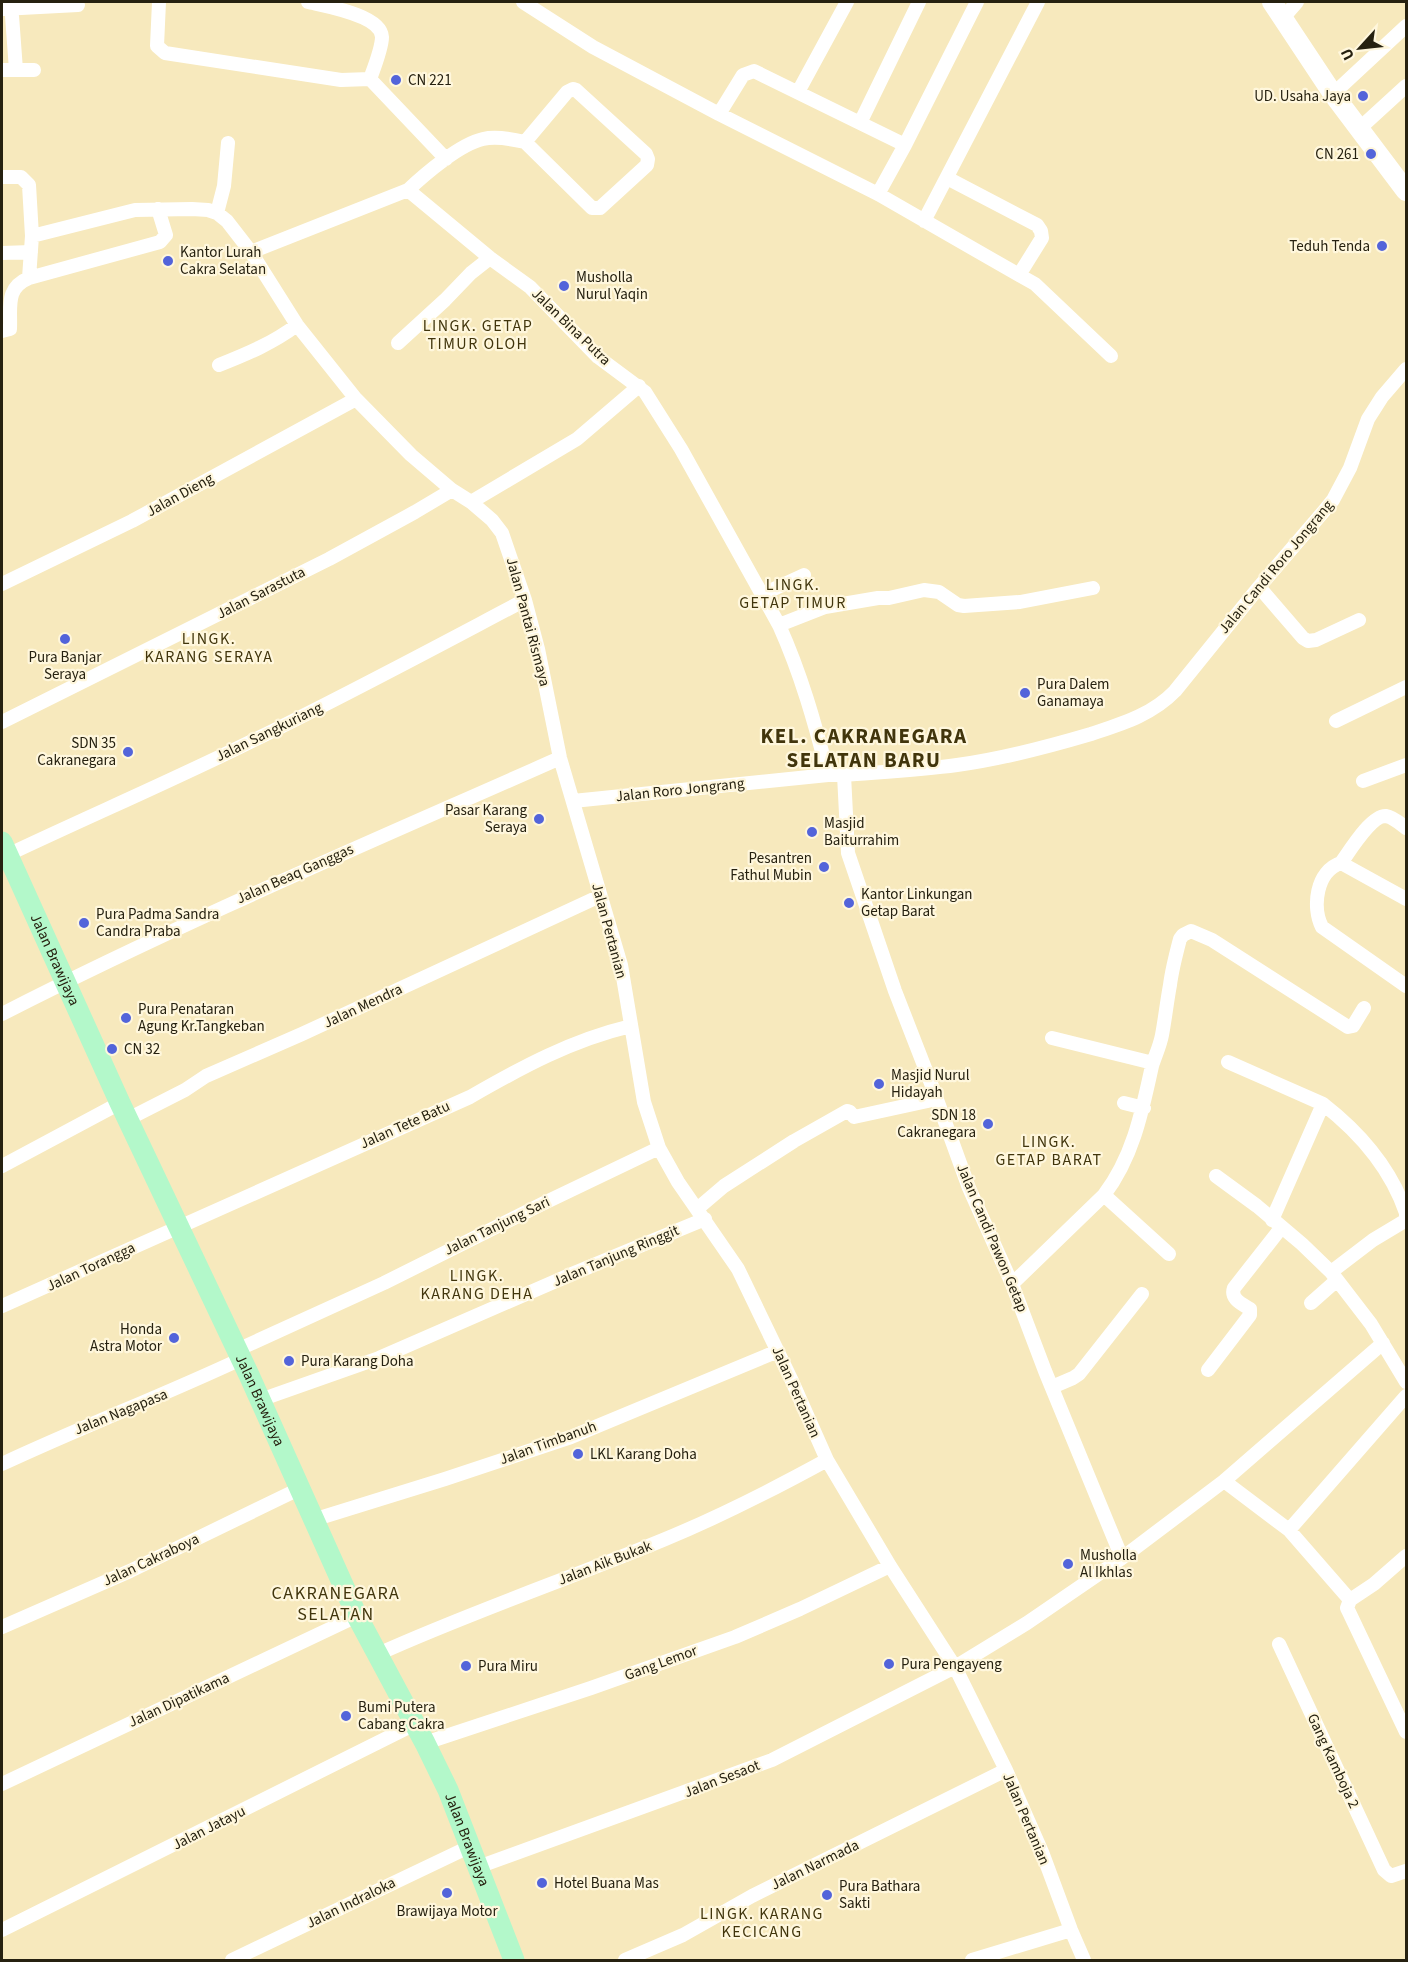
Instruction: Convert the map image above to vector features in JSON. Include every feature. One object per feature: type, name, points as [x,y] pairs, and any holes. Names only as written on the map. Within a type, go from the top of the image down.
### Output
[{"type":"main road","name":"Jalan Brawijaya","points":[[3,851],[260,1400],[357,1616],[448,1790],[514,1960]]},
{"type":"street","points":[[159,2],[157,46],[165,53],[341,80],[370,79],[446,159]]},
{"type":"street","points":[[308,2],[357,14],[377,27],[382,38],[370,79]]},
{"type":"street","points":[[523,2],[593,47],[878,194],[1035,284],[1111,356]]},
{"type":"street","points":[[798,92],[847,2]]},
{"type":"street","points":[[860,123],[919,2]]},
{"type":"street","points":[[878,194],[977,2]]},
{"type":"street","points":[[924,221],[1038,2]]},
{"type":"street","points":[[1297,2],[1278,9],[1332,94],[1407,191]]},
{"type":"street","points":[[16,70],[9,6],[78,5]]},
{"type":"street","points":[[1332,94],[1407,26]]},
{"type":"street","points":[[2,70],[34,70]]},
{"type":"street","points":[[719,114],[743,75],[754,71],[905,145]]},
{"type":"street","points":[[1359,129],[1407,87]]},
{"type":"street","points":[[251,252],[408,190],[446,159],[473,142],[483,139],[525,142],[595,208],[604,206],[647,165],[648,159],[646,154],[573,89],[567,92],[525,142]]},
{"type":"street","points":[[32,236],[135,210],[192,209],[217,213],[224,186],[228,143]]},
{"type":"street","points":[[2,177],[21,177],[29,185],[32,236],[29,278]]},
{"type":"street","points":[[947,178],[1037,225],[1042,238],[1019,275]]},
{"type":"street","name":"Jalan Bina Putra","points":[[408,190],[490,258],[530,287],[598,357],[639,386],[650,398],[779,625],[812,710],[828,775]]},
{"type":"street","points":[[6,330],[12,291],[19,283],[29,278],[160,242],[166,235],[158,209]]},
{"type":"street","name":"Jalan Pantai Rismaya","points":[[217,213],[227,221],[251,252],[297,325],[356,399],[411,455],[452,490],[471,502],[492,520],[502,533],[525,600],[538,650],[560,758],[573,801]]},
{"type":"street","points":[[2,253],[31,252]]},
{"type":"street","points":[[398,343],[471,273],[490,258]]},
{"type":"street","points":[[219,364],[279,338],[297,325]]},
{"type":"street","name":"Jalan Candi Roro Jongrang","points":[[1106,729],[1141,715],[1166,701],[1333,500],[1350,468],[1368,419],[1382,397],[1407,369]]},
{"type":"street","points":[[471,502],[577,439],[639,386]]},
{"type":"street","name":"Jalan Dieng","points":[[2,584],[132,522],[356,399]]},
{"type":"street","name":"Jalan Sarastuta","points":[[2,722],[329,559],[415,513],[452,490]]},
{"type":"street","points":[[763,594],[804,575]]},
{"type":"street","points":[[1259,587],[1308,641],[1316,640],[1359,620]]},
{"type":"street","points":[[779,625],[825,607],[890,598],[924,590],[939,592],[958,605],[964,606],[1020,602],[1093,588]]},
{"type":"street","name":"Jalan Sangkuriang","points":[[3,851],[115,806],[251,741],[525,600]]},
{"type":"street","points":[[1336,721],[1407,687]]},
{"type":"street","name":"Jalan Roro Jongrang","points":[[573,801],[971,763],[1023,752],[1106,729]]},
{"type":"street","name":"Jalan Beaq Ganggas","points":[[2,1014],[65,981],[237,900],[560,758]]},
{"type":"street","points":[[1364,781],[1406,766]]},
{"type":"street","name":"Jalan Candi Pawon Getap","points":[[844,776],[848,853],[895,991],[969,1188],[1012,1284],[1122,1558]]},
{"type":"street","name":"Jalan Pertanian","points":[[573,801],[621,965],[644,1101],[659,1148],[678,1182],[738,1269],[827,1460],[890,1566],[955,1667],[1006,1770],[1042,1852],[1084,1960]]},
{"type":"street","points":[[1407,828],[1386,816],[1364,832],[1341,863],[1326,872],[1320,884],[1316,906],[1322,927],[1407,986]]},
{"type":"street","points":[[1341,863],[1407,898]]},
{"type":"street","name":"Jalan Mendra","points":[[2,1166],[124,1111],[185,1090],[206,1076],[303,1034],[600,896]]},
{"type":"street","points":[[1012,1284],[1104,1195],[1113,1183],[1132,1144],[1144,1108],[1153,1063],[1162,1037],[1170,982],[1180,939],[1183,935],[1191,930],[1212,940],[1348,1027],[1356,1023],[1364,1008]]},
{"type":"street","name":"Jalan Tete Batu","points":[[179,1226],[470,1096],[537,1059],[610,1031],[631,1026]]},
{"type":"street","points":[[1052,1038],[1153,1063]]},
{"type":"street","points":[[1228,1062],[1323,1104],[1343,1119],[1372,1151],[1387,1174],[1406,1212],[1406,1219],[1403,1222],[1373,1240],[1334,1276],[1311,1303]]},
{"type":"street","name":"Jalan Tanjung Ringgit","points":[[260,1400],[379,1358],[572,1274],[701,1214],[724,1186],[794,1141],[847,1112],[855,1117],[937,1099]]},
{"type":"street","points":[[1124,1104],[1144,1108]]},
{"type":"street","points":[[1208,1370],[1249,1318],[1251,1312],[1234,1298],[1232,1293],[1277,1224],[1323,1104]]},
{"type":"street","name":"Jalan Tanjung Sari","points":[[239,1355],[659,1148]]},
{"type":"street","points":[[1216,1176],[1257,1206],[1302,1244],[1334,1276],[1361,1310],[1407,1382]]},
{"type":"street","points":[[1104,1195],[1169,1254]]},
{"type":"street","name":"Jalan Torangga","points":[[2,1306],[179,1226]]},
{"type":"street","points":[[1052,1387],[1078,1374],[1142,1294]]},
{"type":"street","name":"Jalan Sesaot","points":[[478,1867],[772,1760],[955,1667],[1027,1623],[1122,1558],[1224,1481],[1383,1343]]},
{"type":"street","name":"Jalan Timbanuh","points":[[313,1521],[571,1437],[778,1351]]},
{"type":"street","name":"Jalan Nagapasa","points":[[2,1464],[112,1414],[161,1396],[239,1355]]},
{"type":"street","points":[[1289,1530],[1407,1396]]},
{"type":"street","name":"Jalan Aik Bukak","points":[[378,1654],[425,1633],[672,1536],[750,1501],[827,1460]]},
{"type":"street","points":[[1224,1481],[1289,1530],[1350,1600]]},
{"type":"street","name":"Jalan Cakraboya","points":[[2,1627],[130,1571],[299,1489]]},
{"type":"street","points":[[1407,1556],[1374,1584],[1350,1600],[1347,1608],[1407,1732]]},
{"type":"street","name":"Gang Lemor","points":[[425,1743],[735,1637],[890,1566]]},
{"type":"street","name":"Jalan Dipatikama","points":[[2,1784],[357,1616]]},
{"type":"street","name":"Gang Kamboja 2","points":[[1279,1644],[1384,1870],[1391,1876],[1407,1871]]},
{"type":"street","name":"Jalan Jatayu","points":[[2,1930],[415,1724]]},
{"type":"street","name":"Jalan Narmada","points":[[625,1960],[683,1935],[752,1896],[1006,1770]]},
{"type":"street","name":"Jalan Indraloka","points":[[232,1960],[471,1846]]},
{"type":"street","points":[[972,1960],[1071,1930]]},
{"type":"place","name":"CN 221","points":[[396,80]]},
{"type":"place","name":"UD. Usaha Jaya","points":[[1363,96]]},
{"type":"place","name":"CN 261","points":[[1371,154]]},
{"type":"place","name":"Teduh Tenda","points":[[1382,246]]},
{"type":"place","name":"Kantor Lurah Cakra Selatan","points":[[168,261]]},
{"type":"place","name":"Musholla Nurul Yaqin","points":[[564,286]]},
{"type":"place","name":"Pura Banjar Seraya","points":[[65,639]]},
{"type":"place","name":"Pura Dalem Ganamaya","points":[[1025,693]]},
{"type":"place","name":"SDN 35 Cakranegara","points":[[128,752]]},
{"type":"place","name":"Pasar Karang Seraya","points":[[539,819]]},
{"type":"place","name":"Masjid Baiturrahim","points":[[812,832]]},
{"type":"place","name":"Pesantren Fathul Mubin","points":[[824,867]]},
{"type":"place","name":"Kantor Linkungan Getap Barat","points":[[849,903]]},
{"type":"place","name":"Pura Padma Sandra Candra Praba","points":[[84,923]]},
{"type":"place","name":"Pura Penataran Agung Kr.Tangkeban","points":[[126,1018]]},
{"type":"place","name":"CN 32","points":[[112,1049]]},
{"type":"place","name":"Masjid Nurul Hidayah","points":[[879,1084]]},
{"type":"place","name":"SDN 18 Cakranegara","points":[[988,1124]]},
{"type":"place","name":"Honda Astra Motor","points":[[174,1338]]},
{"type":"place","name":"Pura Karang Doha","points":[[289,1361]]},
{"type":"place","name":"LKL Karang Doha","points":[[578,1454]]},
{"type":"place","name":"Musholla Al Ikhlas","points":[[1068,1564]]},
{"type":"place","name":"Pura Pengayeng","points":[[889,1664]]},
{"type":"place","name":"Pura Miru","points":[[466,1666]]},
{"type":"place","name":"Bumi Putera Cabang Cakra","points":[[346,1716]]},
{"type":"place","name":"Hotel Buana Mas","points":[[542,1883]]},
{"type":"place","name":"Brawijaya Motor","points":[[447,1893]]},
{"type":"place","name":"Pura Bathara Sakti","points":[[827,1895]]},
{"type":"district","name":"LINGK. GETAP TIMUR OLOH","points":[[478,335]]},
{"type":"district","name":"LINGK. GETAP TIMUR","points":[[793,594]]},
{"type":"district","name":"LINGK. KARANG SERAYA","points":[[209,648]]},
{"type":"district","name":"KEL. CAKRANEGARA SELATAN BARU","points":[[864,748]]},
{"type":"district","name":"LINGK. GETAP BARAT","points":[[1049,1151]]},
{"type":"district","name":"LINGK. KARANG DEHA","points":[[477,1285]]},
{"type":"district","name":"CAKRANEGARA SELATAN","points":[[336,1603]]},
{"type":"district","name":"LINGK. KARANG KECICANG","points":[[762,1923]]}]
